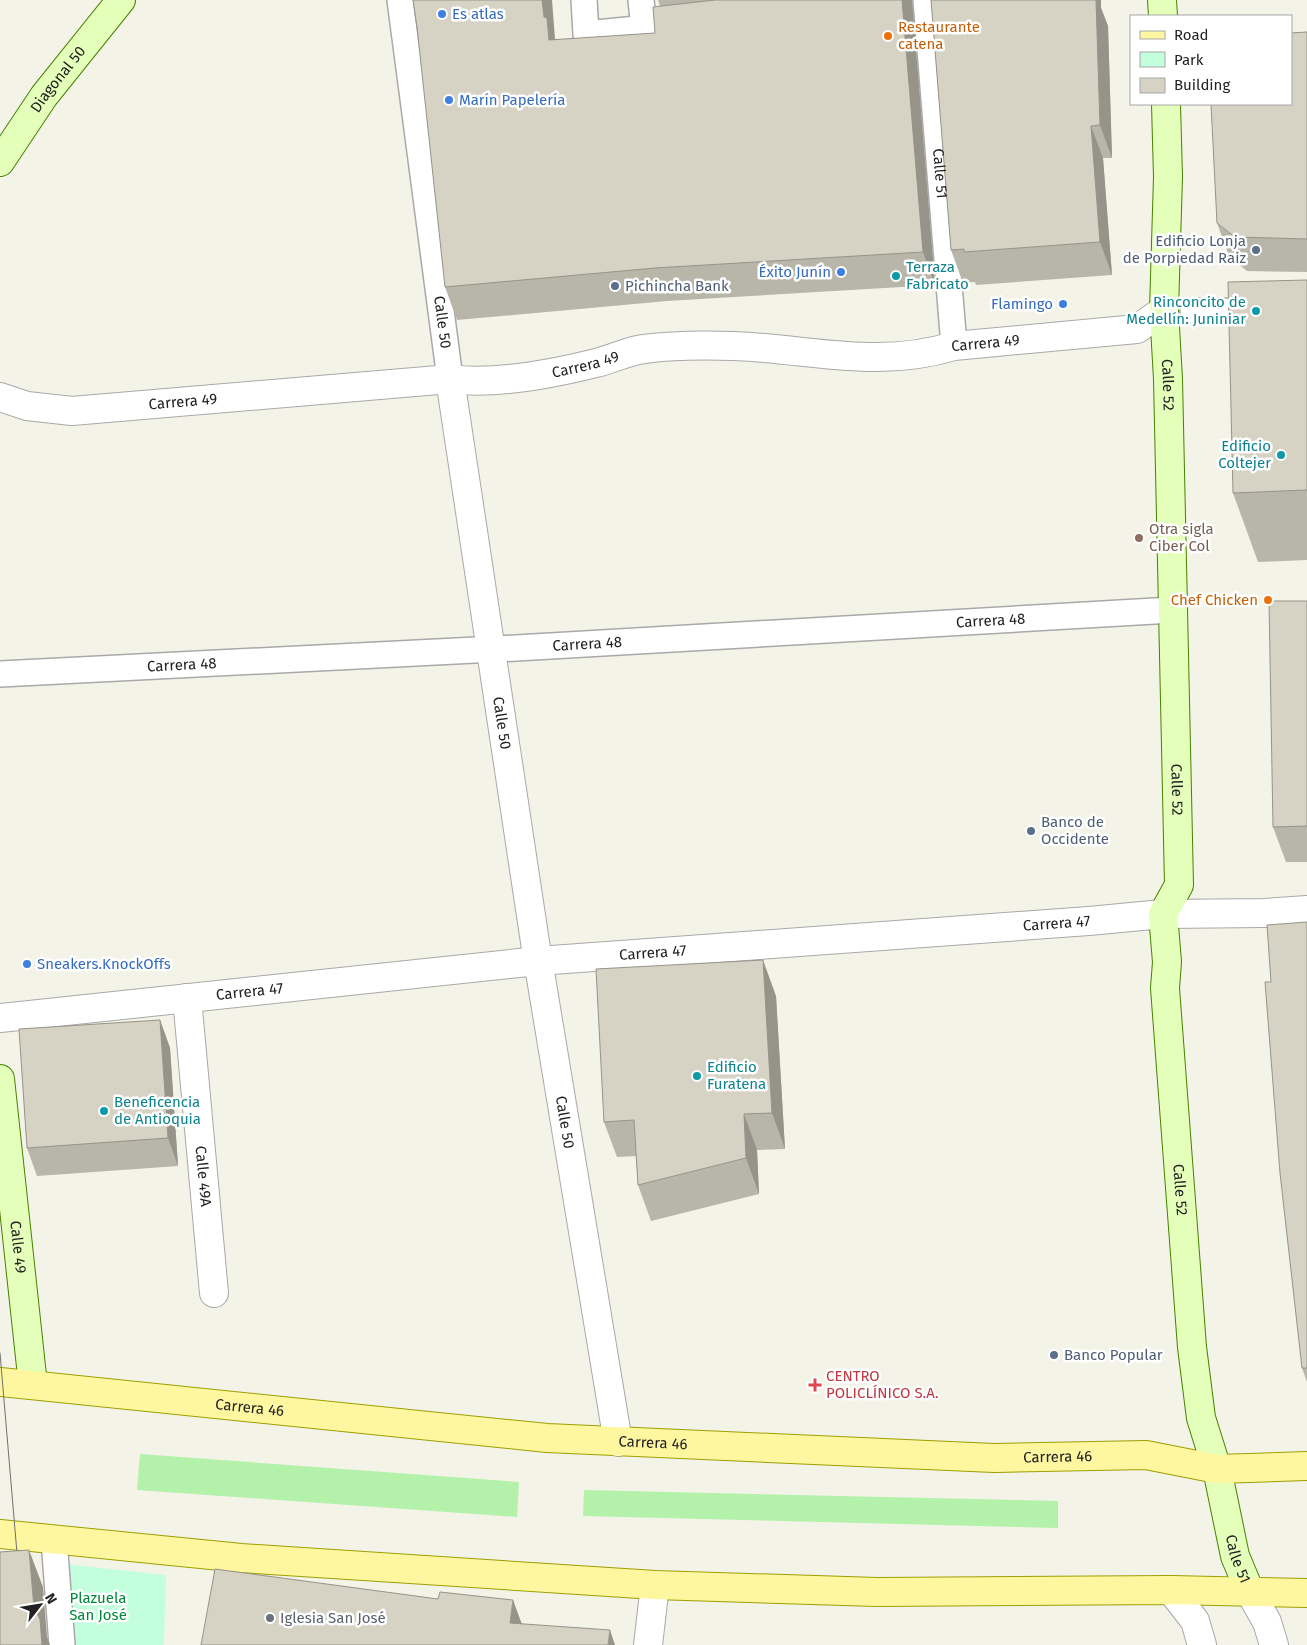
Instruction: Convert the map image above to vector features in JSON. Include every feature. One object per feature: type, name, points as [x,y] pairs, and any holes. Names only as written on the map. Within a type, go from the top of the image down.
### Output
[{"type":"main road","name":"Diagonal 50","points":[[0,162],[44,96],[122,0]]},
{"type":"main road","points":[[1162,0],[1163,15]]},
{"type":"main road","name":"Calle 52","points":[[1166,105],[1168,177],[1164,310],[1168,379],[1179,885],[1164,914],[1167,962],[1165,988],[1192,1347],[1201,1418],[1217,1469]]},
{"type":"main road","name":"Calle 49","points":[[0,1079],[33,1386]]},
{"type":"main road","name":"Carrera 46","points":[[0,1382],[547,1438],[994,1458],[1146,1455],[1217,1469],[1307,1466]]},
{"type":"main road","name":"Calle 51","points":[[1217,1469],[1235,1556],[1250,1592]]},
{"type":"main road","points":[[0,1534],[240,1558],[655,1585],[896,1592],[1172,1590],[1307,1592]]},
{"type":"street","name":"Calle 50","points":[[400,0],[450,379],[538,960],[618,1442]]},
{"type":"street","points":[[584,0],[586,34],[712,21]]},
{"type":"street","points":[[641,0],[644,29]]},
{"type":"street","name":"Calle 51","points":[[926,0],[954,346]]},
{"type":"street","name":"Carrera 49","points":[[0,397],[27,406],[72,411],[450,379],[475,382],[596,363],[642,349],[700,345],[766,348],[831,357],[869,358],[932,352],[954,346],[1137,329],[1164,310]]},
{"type":"street","points":[[1193,311],[1307,312]]},
{"type":"street","name":"Carrera 48","points":[[0,674],[491,649],[1172,610]]},
{"type":"street","name":"Carrera 47","points":[[0,1018],[538,960],[1080,922],[1164,914],[1264,913],[1307,910]]},
{"type":"street","name":"Calle 49A","points":[[187,998],[214,1293]]},
{"type":"street","points":[[54,1540],[62,1645]]},
{"type":"street","points":[[648,1645],[655,1585]]},
{"type":"street","points":[[1172,1590],[1195,1621],[1202,1645]]},
{"type":"street","name":"Calle 51","points":[[1250,1592],[1267,1622],[1274,1645]]},
{"type":"green space","points":[[140,1454],[519,1482],[517,1517],[137,1490]]},
{"type":"green space","points":[[584,1490],[1058,1501],[1058,1528],[583,1516]]},
{"type":"green space","name":"Plazuela San José","points":[[56,1563],[166,1575],[164,1645],[62,1645]]},
{"type":"building","points":[[413,0],[542,0],[544,17],[547,18],[549,40],[655,33],[653,7],[715,0],[902,0],[923,252],[655,268],[445,287]]},
{"type":"building","points":[[931,0],[1096,0],[1100,125],[1091,126],[1100,242],[964,252],[964,249],[951,250]]},
{"type":"building","points":[[1307,32],[1307,239],[1235,237],[1217,223],[1211,105],[1292,105],[1292,33]]},
{"type":"building","points":[[1307,280],[1307,490],[1233,493],[1228,282]]},
{"type":"building","points":[[1269,601],[1307,601],[1307,826],[1273,827]]},
{"type":"building","points":[[1307,922],[1307,1368],[1302,1368],[1280,1173],[1265,982],[1271,982],[1267,925]]},
{"type":"building","name":"Edificio Furatena","points":[[763,960],[772,1113],[744,1114],[746,1158],[638,1185],[634,1120],[604,1122],[596,969]]},
{"type":"building","name":"Beneficencia de Antioquia","points":[[160,1020],[168,1138],[27,1148],[19,1029]]},
{"type":"building","points":[[29,1550],[34,1608],[40,1619],[42,1645],[0,1645],[0,1552]]},
{"type":"building","points":[[215,1569],[438,1599],[440,1592],[513,1600],[510,1623],[610,1630],[608,1645],[201,1645]]},
{"type":"tram line","points":[[0,1353],[18,1565]]},
{"type":"place","name":"Es atlas","points":[[442,14]]},
{"type":"place","name":"Restaurante catena","points":[[888,36]]},
{"type":"place","name":"Marín Papelería","points":[[449,100]]},
{"type":"place","name":"Edificio Lonja de Porpiedad Raiz","points":[[1256,250]]},
{"type":"place","name":"Éxito Junín","points":[[841,272]]},
{"type":"place","name":"Terraza Fabricato","points":[[896,276]]},
{"type":"place","name":"Pichincha Bank","points":[[615,286]]},
{"type":"place","name":"Flamingo","points":[[1063,304]]},
{"type":"place","name":"Rinconcito de Medellín: Juniniar","points":[[1256,311]]},
{"type":"place","name":"Edificio Coltejer","points":[[1281,455]]},
{"type":"place","name":"Otra sigla Ciber Col","points":[[1139,538]]},
{"type":"place","name":"Chef Chicken","points":[[1268,600]]},
{"type":"place","name":"Banco de Occidente","points":[[1031,831]]},
{"type":"place","name":"Sneakers.KnockOffs","points":[[27,964]]},
{"type":"place","name":"Edificio Furatena","points":[[697,1076]]},
{"type":"place","name":"Beneficencia de Antioquia","points":[[104,1111]]},
{"type":"place","name":"Banco Popular","points":[[1054,1355]]},
{"type":"place","name":"CENTRO POLICLÍNICO S.A.","points":[[815,1385]]},
{"type":"place","name":"Iglesia San José","points":[[270,1618]]}]
